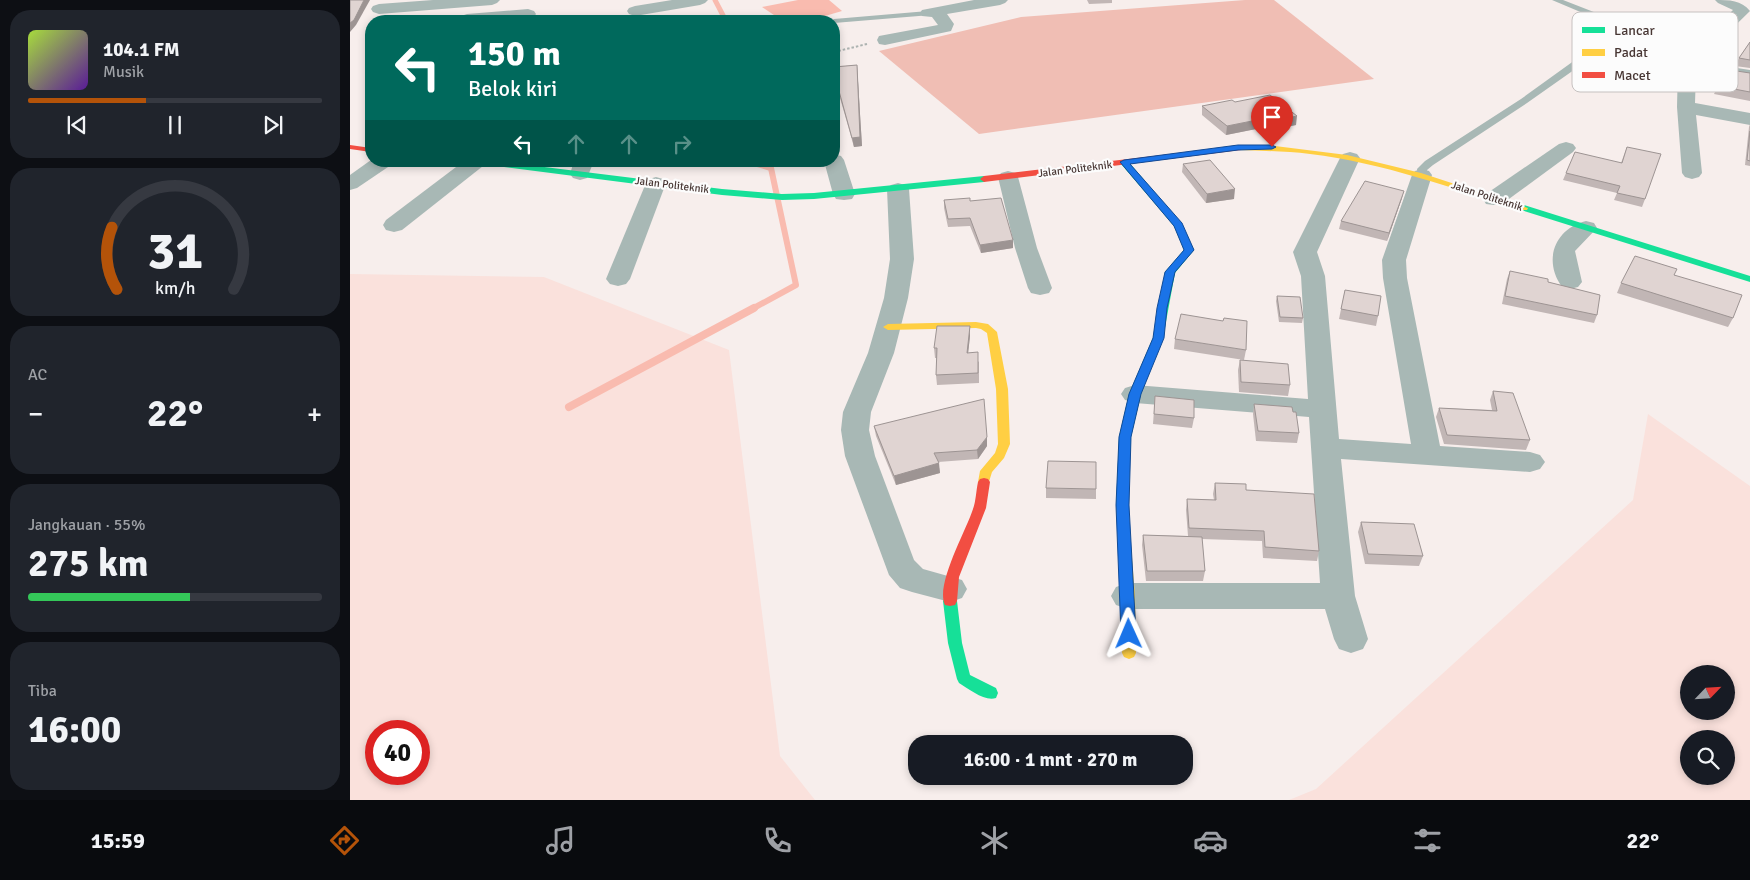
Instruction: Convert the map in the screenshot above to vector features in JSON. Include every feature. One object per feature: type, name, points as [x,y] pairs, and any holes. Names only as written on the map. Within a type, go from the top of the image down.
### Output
[{"type":"street","points":[[379,9],[492,0]]},
{"type":"street","points":[[635,11],[700,0]]},
{"type":"street","points":[[932,12],[1000,0]]},
{"type":"street","points":[[1723,0],[1739,7],[1742,11],[1738,15]]},
{"type":"street","points":[[501,15],[528,12]]},
{"type":"street","points":[[885,40],[945,28],[946,24],[932,12]]},
{"type":"street","points":[[1686,92],[1692,173]]},
{"type":"street","points":[[1686,107],[1750,119]]},
{"type":"street","name":"Jalan Politeknik","points":[[582,167],[656,183],[778,196],[844,194],[898,189],[1254,146],[1310,151],[1350,158],[1422,175],[1750,279]]},
{"type":"street","points":[[350,148],[365,149]]},
{"type":"street","points":[[1494,199],[1566,148]]},
{"type":"street","points":[[1350,158],[1305,248],[1313,276],[1338,596],[1351,639]]},
{"type":"street","points":[[1124,162],[1178,225],[1189,250],[1170,272],[1158,338],[1135,394],[1125,437],[1122,505],[1128,596],[1129,653]]},
{"type":"street","points":[[350,184],[375,167]]},
{"type":"street","points":[[394,225],[467,167]]},
{"type":"street","points":[[836,167],[844,194]]},
{"type":"street","points":[[1422,175],[1394,260],[1395,278],[1427,455]]},
{"type":"street","points":[[1008,177],[1026,248],[1040,288]]},
{"type":"street","points":[[618,279],[656,183]]},
{"type":"street","points":[[898,189],[902,259],[896,298],[881,353],[857,412],[855,430],[860,456],[894,551],[905,573],[912,579],[950,589]]},
{"type":"street","points":[[1570,282],[1562,252],[1565,244],[1586,228]]},
{"type":"street","points":[[888,327],[976,325],[984,326],[992,332],[1002,389],[1004,444],[1000,455],[986,471],[980,508],[952,577],[950,589],[958,661],[964,679],[991,693]]},
{"type":"street","points":[[1135,394],[1323,410]]},
{"type":"street","points":[[1325,448],[1530,462]]},
{"type":"street","points":[[1128,596],[1338,596]]},
{"type":"lane","points":[[1556,0],[1586,12]]},
{"type":"lane","points":[[840,20],[932,12]]},
{"type":"lane","points":[[1422,175],[1422,169],[1429,163],[1524,101],[1572,66]]},
{"type":"path","points":[[840,51],[885,40]]},
{"type":"shaded area","points":[[798,0],[829,0],[842,11],[828,15],[774,15],[762,7]]},
{"type":"shaded area","points":[[1245,0],[1274,0],[1374,79],[979,134],[879,51],[1021,17]]},
{"type":"shaded area","points":[[350,274],[544,277],[729,350],[780,756],[815,800],[350,800]]},
{"type":"shaded area","points":[[1648,414],[1750,486],[1750,800],[1289,800],[1316,789],[1633,500]]},
{"type":"building","points":[[350,0],[364,0],[354,20],[350,23]]},
{"type":"building","points":[[1750,42],[1750,60],[1739,58]]},
{"type":"building","points":[[857,65],[860,137],[852,138],[840,95],[840,66]]},
{"type":"building","points":[[1738,71],[1750,73],[1750,92],[1738,90]]},
{"type":"building","points":[[1270,95],[1297,116],[1266,122],[1262,119],[1227,126],[1202,106],[1232,100],[1235,102]]},
{"type":"building","points":[[1750,131],[1750,161],[1747,160]]},
{"type":"building","points":[[1627,147],[1661,154],[1645,199],[1617,193],[1620,186],[1566,173],[1575,152],[1622,163]]},
{"type":"building","points":[[1210,160],[1235,189],[1207,194],[1183,164]]},
{"type":"building","points":[[1365,181],[1404,191],[1389,233],[1341,221]]},
{"type":"building","points":[[970,198],[970,201],[1001,198],[1013,240],[980,245],[970,218],[948,219],[944,200]]},
{"type":"building","points":[[1635,256],[1677,269],[1674,275],[1742,295],[1733,318],[1621,283]]},
{"type":"building","points":[[1510,271],[1548,279],[1548,282],[1600,295],[1597,315],[1505,296]]},
{"type":"building","points":[[1345,290],[1381,296],[1378,316],[1341,309]]},
{"type":"building","points":[[1277,296],[1300,297],[1303,318],[1280,317]]},
{"type":"building","points":[[1181,314],[1223,321],[1224,318],[1247,321],[1246,350],[1175,339]]},
{"type":"building","points":[[937,326],[970,326],[967,353],[978,352],[978,373],[936,375],[937,348],[934,348]]},
{"type":"building","points":[[1240,360],[1288,364],[1290,385],[1241,382]]},
{"type":"building","points":[[1493,391],[1513,393],[1530,440],[1447,435],[1439,408],[1497,411]]},
{"type":"building","points":[[1155,396],[1194,400],[1194,418],[1154,414]]},
{"type":"building","points":[[984,399],[987,437],[977,450],[934,453],[939,463],[894,476],[874,426]]},
{"type":"building","points":[[1254,404],[1292,407],[1293,412],[1296,412],[1299,433],[1258,431]]},
{"type":"building","points":[[1048,461],[1096,462],[1096,489],[1046,488]]},
{"type":"building","points":[[1215,483],[1246,484],[1246,490],[1314,494],[1319,551],[1265,547],[1264,531],[1189,528],[1187,499],[1216,500]]},
{"type":"building","points":[[1361,522],[1414,524],[1423,556],[1368,554]]},
{"type":"building","points":[[1143,535],[1202,537],[1205,571],[1147,571]]},
{"type":"waterway","points":[[715,0],[723,15]]},
{"type":"waterway","points":[[752,309],[796,285],[771,168],[768,167]]},
{"type":"waterway","points":[[569,407],[754,308]]},
{"type":"traffic: fast","points":[[1122,507],[1125,437],[1135,394],[1158,338],[1170,272],[1189,250],[1178,225],[1124,162]]},
{"type":"traffic: fast","points":[[521,167],[722,192],[782,197],[814,196],[984,179]]},
{"type":"traffic: fast","points":[[1524,208],[1750,279]]},
{"type":"traffic: fast","points":[[950,601],[955,643],[964,679],[991,693]]},
{"type":"traffic: slow","points":[[1238,148],[1275,148],[1347,158],[1418,175],[1524,208]]},
{"type":"traffic: slow","points":[[888,327],[976,325],[984,326],[992,332],[1002,389],[1004,444],[1000,455],[986,471],[984,482]]},
{"type":"traffic: slow","points":[[1122,507],[1128,596],[1129,653]]},
{"type":"traffic: jam","points":[[350,147],[365,149]]},
{"type":"traffic: jam","points":[[984,179],[1238,148]]},
{"type":"traffic: jam","points":[[950,601],[952,577],[980,508],[984,482]]},
{"type":"route","points":[[1129,634],[1122,505],[1125,437],[1135,394],[1158,338],[1170,272],[1172,267],[1189,250],[1178,225],[1124,162],[1254,146],[1272,147]]}]
